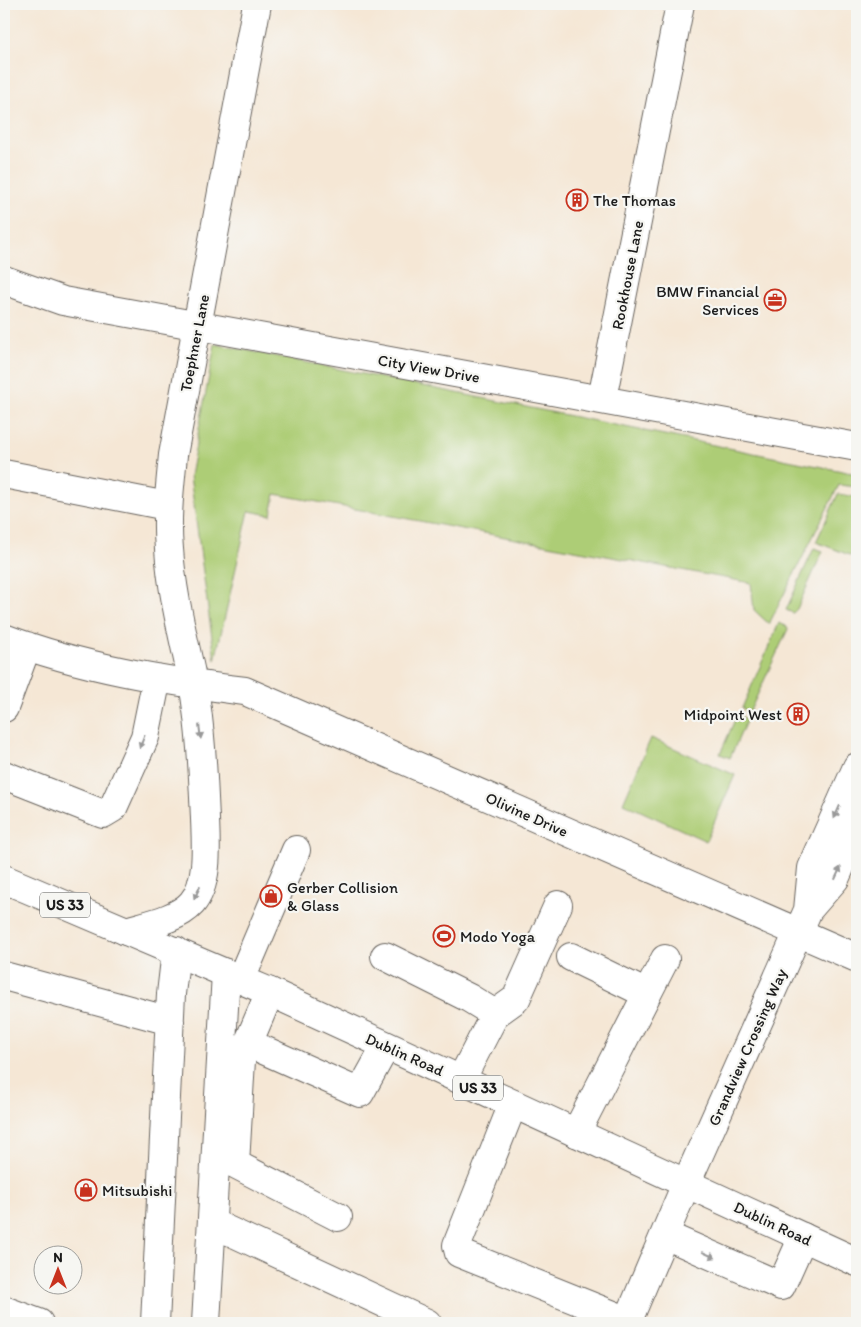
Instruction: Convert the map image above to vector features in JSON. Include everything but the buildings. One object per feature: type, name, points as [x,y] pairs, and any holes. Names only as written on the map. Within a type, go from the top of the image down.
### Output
[{"type":"street","name":"Toephner Lane","points":[[126,931],[161,921],[183,911],[192,903],[199,890],[206,863],[200,735],[193,684],[175,597],[169,550],[167,506],[173,455],[257,4]]},
{"type":"street","name":"Rookhouse Lane","points":[[602,399],[680,4]]},
{"type":"street","name":"City View Drive","points":[[4,280],[63,301],[857,446]]},
{"type":"street","points":[[4,474],[167,506]]},
{"type":"street","points":[[4,708],[16,642]]},
{"type":"street","name":"Olivine Drive","points":[[16,642],[92,665],[157,678],[245,691],[803,921],[857,958]]},
{"type":"street","points":[[4,775],[103,814],[113,808],[145,737],[157,678]]},
{"type":"street","points":[[4,758],[116,804]]},
{"type":"street","name":"Grandview Crossing Way","points":[[803,921],[812,868],[857,767]]},
{"type":"street","name":"Grandview Crossing Way","points":[[628,1322],[686,1184],[803,921],[835,880],[857,829]]},
{"type":"street","points":[[225,1164],[234,976],[296,850]]},
{"type":"street","name":"Dublin Road","points":[[4,879],[270,992],[857,1262]]},
{"type":"street","points":[[462,1080],[495,1014],[516,999],[558,905]]},
{"type":"street","points":[[155,1323],[171,994],[176,952]]},
{"type":"street","points":[[385,956],[468,998],[495,1014]]},
{"type":"street","points":[[571,957],[647,994]]},
{"type":"street","points":[[576,1134],[664,959]]},
{"type":"street","points":[[4,976],[170,1022]]},
{"type":"street","points":[[206,1323],[212,1222],[225,1164],[241,1060],[270,992]]},
{"type":"street","points":[[248,1043],[360,1093],[386,1046]]},
{"type":"street","points":[[513,1104],[457,1245],[459,1252],[628,1322]]},
{"type":"street","points":[[225,1164],[338,1217]]},
{"type":"street","points":[[212,1222],[427,1323]]},
{"type":"street","points":[[664,1235],[781,1286],[803,1237]]},
{"type":"street","points":[[4,1310],[38,1323]]},
{"type":"green space","points":[[215,344],[857,474],[857,487],[839,485],[769,624],[754,610],[751,583],[275,494],[271,515],[249,511],[215,660],[190,476]]},
{"type":"green space","points":[[838,494],[857,497],[857,558],[816,542]]},
{"type":"green space","points":[[814,548],[823,551],[797,609],[793,613],[786,610]]},
{"type":"green space","points":[[779,623],[788,629],[749,713],[742,708]]},
{"type":"green space","points":[[737,715],[747,719],[730,758],[720,754]]},
{"type":"green space","points":[[651,738],[735,775],[706,841],[623,803]]},
{"type":"place","name":"The Thomas","points":[[577,200]]},
{"type":"place","name":"BMW Financial Services","points":[[775,300]]},
{"type":"place","name":"Midpoint West","points":[[798,714]]},
{"type":"place","name":"Gerber Collision & Glass","points":[[271,896]]},
{"type":"place","name":"Modo Yoga","points":[[444,936]]},
{"type":"place","name":"Mitsubishi","points":[[86,1190]]}]
